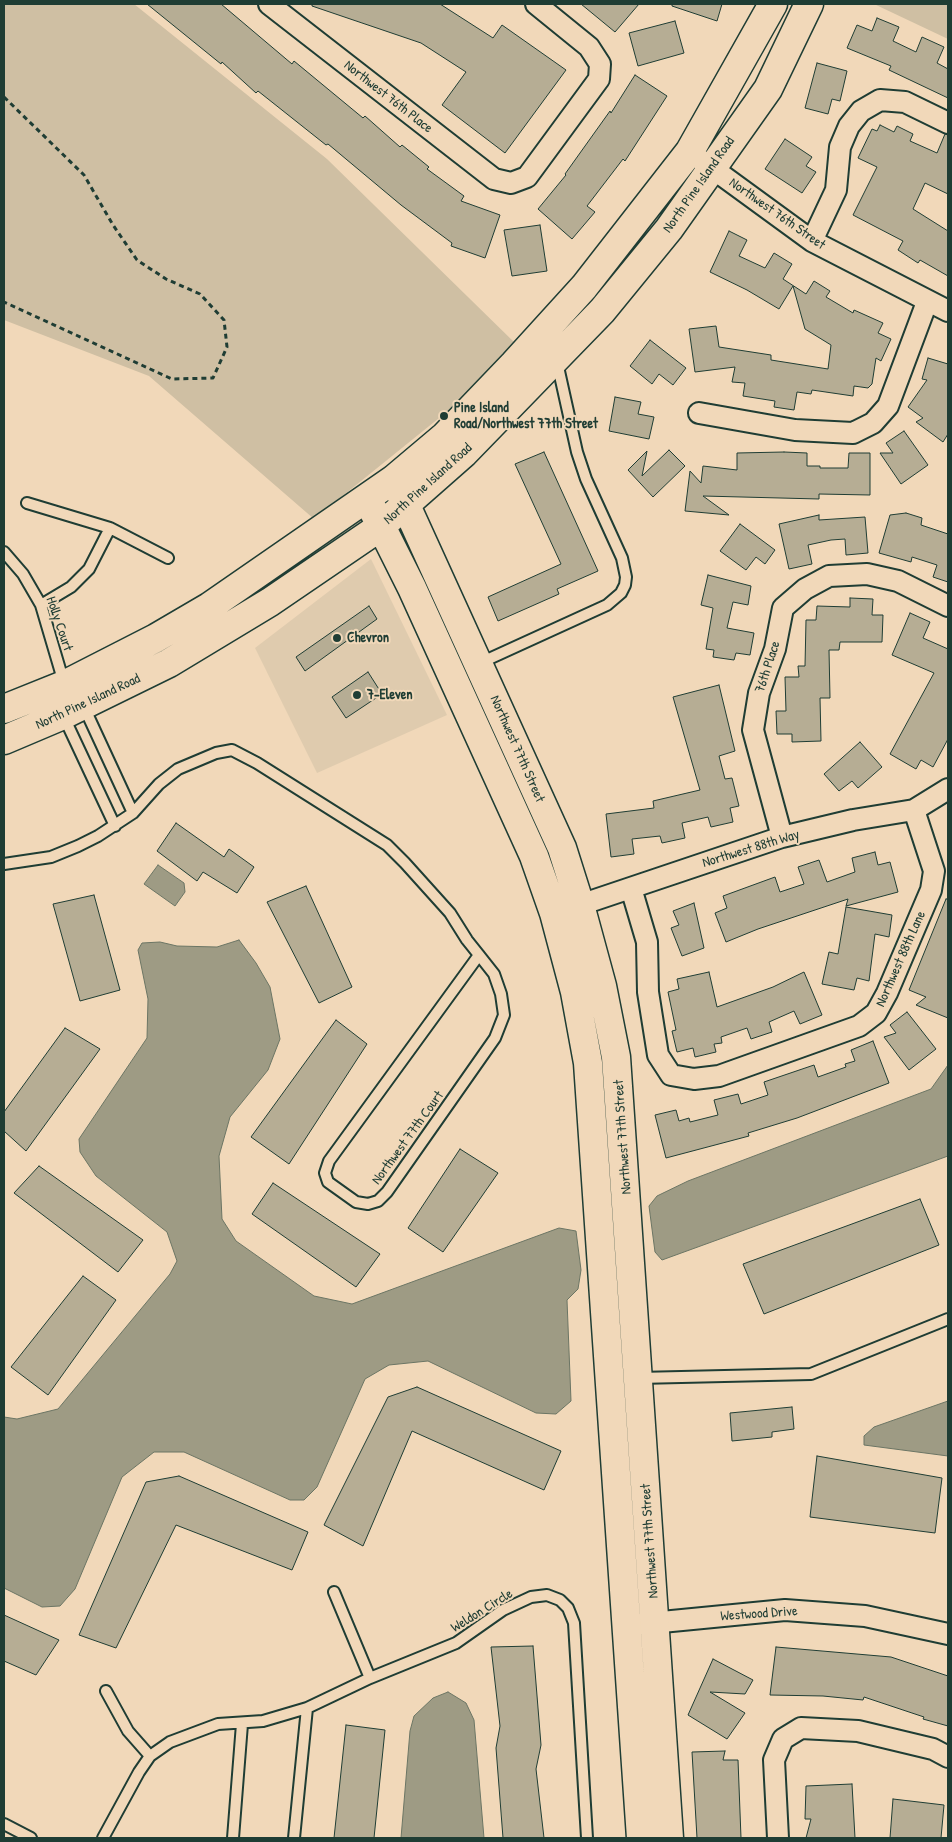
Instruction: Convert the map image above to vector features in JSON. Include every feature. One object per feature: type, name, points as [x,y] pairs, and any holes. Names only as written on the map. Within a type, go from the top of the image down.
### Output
[{"type":"street","name":"Northwest 76th Place","points":[[269,4],[494,179],[511,183],[527,177],[599,78],[600,64],[589,48],[536,4]]},
{"type":"street","name":"North Pine Island Road","points":[[4,709],[71,699],[169,663],[270,602],[380,526],[407,505],[464,453],[602,311],[669,229],[773,4]]},
{"type":"street","name":"North Pine Island Road","points":[[4,740],[71,699],[156,638],[209,607],[394,479],[445,436],[768,89],[809,4]]},
{"type":"street","points":[[812,241],[836,190],[840,147],[849,126],[861,111],[880,100],[905,102],[948,123]]},
{"type":"street","name":"Northwest 76th Street","points":[[701,159],[812,241],[927,302],[948,311]]},
{"type":"street","points":[[699,413],[746,423],[795,430],[853,432],[873,423],[888,406],[927,302]]},
{"type":"street","name":"Northwest 77th Street","points":[[394,479],[562,848],[602,986],[616,1057],[624,1377],[627,1626],[641,1838]]},
{"type":"street","name":"Northwest 77th Street","points":[[367,498],[412,588],[534,856],[554,913],[575,992],[588,1063],[624,1377],[655,1623],[669,1838]]},
{"type":"street","name":"76th Place","points":[[782,838],[753,730],[759,693],[775,649],[784,608],[805,589],[829,576],[866,574],[898,581],[948,606]]},
{"type":"street","points":[[454,680],[479,664]]},
{"type":"street","name":"Northwest 88th Way","points":[[554,913],[782,838],[853,820],[914,810],[948,789]]},
{"type":"street","name":"Northwest 88th Lane","points":[[631,888],[647,942],[648,992],[658,1055],[671,1075],[694,1080],[719,1076],[859,1026],[876,1013],[888,993],[931,890],[934,871],[914,810]]},
{"type":"street","name":"Westwood Drive","points":[[627,1626],[785,1610],[865,1616],[948,1634]]},
{"type":"street","points":[[778,1838],[774,1760],[783,1739],[801,1728],[858,1731],[933,1749],[948,1757]]},
{"type":"lane","points":[[479,664],[607,605],[621,593],[625,585],[626,577],[622,558],[586,479],[556,358]]},
{"type":"lane","points":[[27,503],[110,528],[168,558]]},
{"type":"lane","points":[[41,605],[71,587],[89,569],[110,528]]},
{"type":"lane","name":"Holly Court","points":[[4,552],[23,574],[41,605],[71,699]]},
{"type":"lane","points":[[4,864],[51,857],[78,846],[115,826],[133,813],[71,699]]},
{"type":"lane","points":[[71,699],[115,826]]},
{"type":"lane","name":"Northwest 77th Court","points":[[133,813],[159,784],[178,769],[216,753],[232,750],[257,763],[387,845],[450,913],[494,974],[501,994],[504,1015],[495,1038],[387,1192],[378,1201],[368,1204],[356,1202],[328,1182],[325,1173],[329,1161],[479,955]]},
{"type":"lane","points":[[624,1377],[811,1374],[948,1319]]},
{"type":"lane","points":[[334,1592],[370,1678]]},
{"type":"lane","name":"Weldon Circle","points":[[103,1838],[139,1772],[150,1756],[170,1742],[218,1724],[242,1724],[263,1721],[307,1708],[370,1678],[456,1643],[503,1610],[531,1597],[547,1595],[560,1600],[568,1608],[574,1623],[587,1838]]},
{"type":"lane","points":[[106,1691],[128,1731],[150,1756]]},
{"type":"lane","points":[[294,1838],[307,1708]]},
{"type":"lane","points":[[233,1838],[242,1724]]},
{"type":"lane","points":[[4,1824],[31,1838]]},
{"type":"path","points":[[4,97],[84,175],[113,225],[137,260],[166,279],[200,294],[224,320],[227,347],[213,378],[172,379],[4,302]]},
{"type":"shaded area","points":[[4,4],[134,4],[327,159],[516,344],[449,410],[314,519],[149,376],[4,320]]},
{"type":"shaded area","points":[[874,4],[948,4],[948,39]]},
{"type":"shaded area","points":[[371,559],[447,715],[317,773],[255,648]]},
{"type":"shaded area","points":[[158,865],[184,883],[185,892],[175,906],[144,884]]},
{"type":"shaded area","points":[[239,940],[256,963],[270,987],[280,1039],[268,1070],[230,1117],[219,1156],[222,1219],[236,1241],[314,1296],[352,1304],[559,1228],[576,1231],[581,1270],[578,1289],[567,1300],[571,1401],[556,1414],[536,1413],[428,1361],[389,1365],[365,1379],[317,1487],[304,1500],[290,1500],[184,1452],[154,1452],[122,1477],[75,1589],[60,1606],[42,1607],[4,1588],[4,1417],[17,1419],[58,1409],[170,1274],[177,1261],[167,1232],[96,1176],[80,1152],[79,1139],[147,1038],[148,999],[138,950],[142,943],[160,942],[177,946],[217,947]]},
{"type":"shaded area","points":[[948,1065],[948,1156],[662,1260],[655,1252],[649,1206],[657,1196],[688,1181],[931,1089]]},
{"type":"shaded area","points":[[948,1401],[948,1456],[864,1445],[864,1436],[874,1427]]},
{"type":"shaded area","points":[[448,1692],[466,1703],[474,1720],[484,1838],[401,1838],[410,1731],[414,1716],[433,1698]]},
{"type":"building","points":[[147,4],[221,4],[292,64],[294,61],[363,118],[365,116],[400,147],[402,145],[429,167],[427,169],[464,196],[461,201],[500,215],[485,258],[451,246],[452,243],[401,205],[328,144],[326,145],[258,91],[256,93],[222,62],[221,64]]},
{"type":"building","points":[[312,4],[440,4],[493,38],[502,25],[566,70],[505,153],[442,105],[466,72],[421,43],[312,6]]},
{"type":"building","points":[[581,4],[639,4],[615,32]]},
{"type":"building","points":[[672,4],[722,4],[717,21],[672,6]]},
{"type":"building","points":[[877,18],[899,27],[893,41],[916,52],[922,37],[944,47],[937,63],[948,69],[948,98],[889,70],[891,66],[847,48],[857,25],[872,31]]},
{"type":"building","points":[[675,21],[684,53],[638,66],[629,33]]},
{"type":"building","points":[[817,63],[847,71],[840,101],[832,99],[828,114],[805,108]]},
{"type":"building","points":[[635,75],[667,96],[625,161],[623,159],[587,206],[595,212],[572,239],[538,209],[566,175],[610,111],[611,113]]},
{"type":"building","points":[[880,125],[894,132],[897,126],[913,134],[910,141],[937,153],[945,134],[948,135],[948,194],[925,183],[913,209],[948,231],[948,276],[920,260],[918,263],[898,250],[903,241],[853,215],[877,167],[858,158],[872,129],[877,131]]},
{"type":"building","points":[[785,139],[812,157],[806,166],[816,172],[802,193],[765,169]]},
{"type":"building","points":[[540,225],[547,271],[512,276],[504,230]]},
{"type":"building","points":[[729,231],[747,240],[739,256],[765,268],[774,253],[792,264],[783,279],[806,294],[814,281],[830,291],[826,297],[853,313],[854,310],[883,323],[878,333],[891,339],[881,361],[876,358],[872,384],[868,388],[854,386],[853,396],[812,390],[811,394],[797,392],[794,410],[774,407],[775,401],[743,396],[745,383],[732,382],[735,367],[695,372],[689,329],[716,326],[719,347],[771,355],[771,360],[828,369],[831,345],[805,329],[793,286],[779,309],[747,290],[710,272]]},
{"type":"building","points":[[650,340],[686,368],[673,385],[659,374],[652,384],[630,366]]},
{"type":"building","points":[[928,358],[948,364],[948,434],[943,442],[916,422],[923,418],[908,407],[927,380],[922,379]]},
{"type":"building","points":[[615,397],[641,402],[638,414],[654,417],[649,439],[609,431]]},
{"type":"building","points":[[904,431],[928,465],[901,484],[880,453],[893,453],[886,443]]},
{"type":"building","points":[[669,450],[685,466],[653,497],[628,470],[647,451],[642,476]]},
{"type":"building","points":[[544,452],[598,571],[557,589],[559,594],[498,621],[488,597],[561,564],[515,464]]},
{"type":"building","points":[[737,453],[807,453],[807,466],[820,466],[820,468],[848,468],[849,453],[870,453],[870,495],[819,494],[819,499],[703,496],[729,515],[685,511],[690,471],[701,483],[703,466],[737,470]]},
{"type":"building","points":[[906,513],[922,518],[921,525],[948,534],[948,582],[933,577],[937,565],[912,557],[911,562],[879,553],[890,515]]},
{"type":"building","points":[[819,515],[819,520],[865,517],[868,553],[846,555],[845,539],[831,540],[808,545],[812,564],[789,569],[779,524]]},
{"type":"building","points":[[740,524],[775,550],[765,564],[756,557],[746,570],[720,551]]},
{"type":"building","points":[[708,575],[751,586],[748,605],[733,602],[727,628],[754,633],[750,655],[736,653],[734,660],[713,657],[714,650],[706,649],[713,608],[701,605]]},
{"type":"building","points":[[850,598],[873,599],[872,615],[883,615],[882,642],[840,642],[839,650],[829,650],[830,698],[820,698],[821,741],[792,742],[792,734],[777,734],[776,711],[786,711],[785,677],[799,677],[798,666],[805,666],[806,620],[816,620],[817,606],[850,607]]},
{"type":"building","name":"Chevron","points":[[369,606],[377,619],[305,671],[296,657]]},
{"type":"building","points":[[910,613],[930,622],[923,638],[948,649],[948,739],[933,767],[921,760],[916,769],[890,754],[934,673],[892,655]]},
{"type":"building","name":"7-Eleven","points":[[368,672],[382,694],[346,718],[332,697]]},
{"type":"building","points":[[719,685],[735,751],[719,756],[725,779],[732,778],[739,806],[730,808],[733,822],[711,827],[708,817],[682,823],[685,838],[662,843],[660,836],[632,839],[634,854],[611,857],[606,814],[654,808],[653,801],[700,790],[673,697]]},
{"type":"building","points":[[860,742],[882,767],[858,788],[852,781],[839,791],[824,774]]},
{"type":"building","points":[[176,823],[224,857],[229,849],[254,867],[237,893],[203,872],[197,881],[157,851]]},
{"type":"building","points":[[875,852],[878,865],[890,862],[898,892],[846,906],[848,899],[758,929],[726,942],[715,913],[727,908],[723,896],[775,877],[780,892],[804,884],[798,867],[819,860],[827,882],[855,872],[852,858]]},
{"type":"building","points":[[306,886],[352,987],[319,1003],[267,902]]},
{"type":"building","points":[[94,895],[120,990],[80,1001],[53,904]]},
{"type":"building","points":[[946,899],[948,899],[948,1018],[916,1005],[926,997],[909,990]]},
{"type":"building","points":[[694,903],[704,948],[682,956],[671,928],[679,925],[673,911]]},
{"type":"building","points":[[846,907],[892,915],[889,937],[875,934],[869,981],[857,978],[854,990],[822,984],[829,952],[838,954]]},
{"type":"building","points":[[709,972],[717,1007],[773,987],[804,972],[822,1015],[800,1024],[794,1011],[769,1022],[772,1032],[751,1039],[747,1028],[721,1037],[722,1043],[714,1044],[716,1052],[695,1057],[693,1048],[677,1052],[672,1031],[676,1030],[668,992],[679,989],[677,979]]},
{"type":"building","points":[[907,1012],[936,1049],[909,1070],[884,1037],[896,1033],[890,1025]]},
{"type":"building","points":[[336,1020],[367,1044],[289,1164],[251,1137]]},
{"type":"building","points":[[65,1028],[100,1049],[26,1151],[4,1131],[4,1112]]},
{"type":"building","points":[[873,1041],[889,1083],[797,1118],[748,1133],[749,1136],[666,1158],[655,1115],[676,1110],[679,1121],[689,1118],[690,1122],[718,1115],[714,1100],[738,1094],[741,1104],[768,1095],[764,1082],[814,1065],[818,1077],[846,1067],[845,1064],[855,1061],[851,1050]]},
{"type":"building","points":[[460,1149],[498,1173],[443,1252],[408,1228]]},
{"type":"building","points":[[39,1166],[143,1240],[118,1272],[14,1193]]},
{"type":"building","points":[[273,1183],[380,1254],[356,1287],[252,1214]]},
{"type":"building","points":[[920,1199],[939,1245],[764,1314],[743,1264]]},
{"type":"building","points":[[83,1276],[116,1300],[48,1395],[11,1367]]},
{"type":"building","points":[[417,1387],[561,1451],[544,1490],[412,1431],[363,1546],[324,1525],[388,1397]]},
{"type":"building","points":[[792,1407],[794,1429],[772,1432],[772,1437],[732,1441],[730,1413]]},
{"type":"building","points":[[817,1456],[942,1478],[935,1533],[810,1517]]},
{"type":"building","points":[[179,1476],[308,1532],[292,1570],[176,1525],[116,1648],[79,1635],[146,1482]]},
{"type":"building","points":[[4,1615],[59,1640],[36,1675],[4,1661]]},
{"type":"building","points":[[533,1646],[541,1745],[536,1769],[544,1838],[503,1838],[496,1748],[500,1726],[491,1647]]},
{"type":"building","points":[[776,1647],[891,1657],[948,1676],[948,1726],[923,1719],[924,1717],[864,1697],[863,1700],[823,1696],[770,1695]]},
{"type":"building","points":[[713,1659],[753,1680],[745,1694],[710,1692],[745,1713],[727,1739],[688,1715]]},
{"type":"building","points":[[346,1725],[385,1730],[374,1838],[334,1838]]},
{"type":"building","points":[[725,1751],[723,1760],[738,1760],[741,1838],[697,1838],[692,1752]]},
{"type":"building","points":[[852,1784],[855,1838],[806,1838],[811,1819],[805,1819],[806,1786]]},
{"type":"building","points":[[893,1799],[944,1805],[941,1838],[890,1838]]},
{"type":"place","name":"Pine Island Road/Northwest 77th Street","points":[[444,416]]},
{"type":"place","name":"Chevron","points":[[337,638]]},
{"type":"place","name":"7-Eleven","points":[[357,695]]}]
